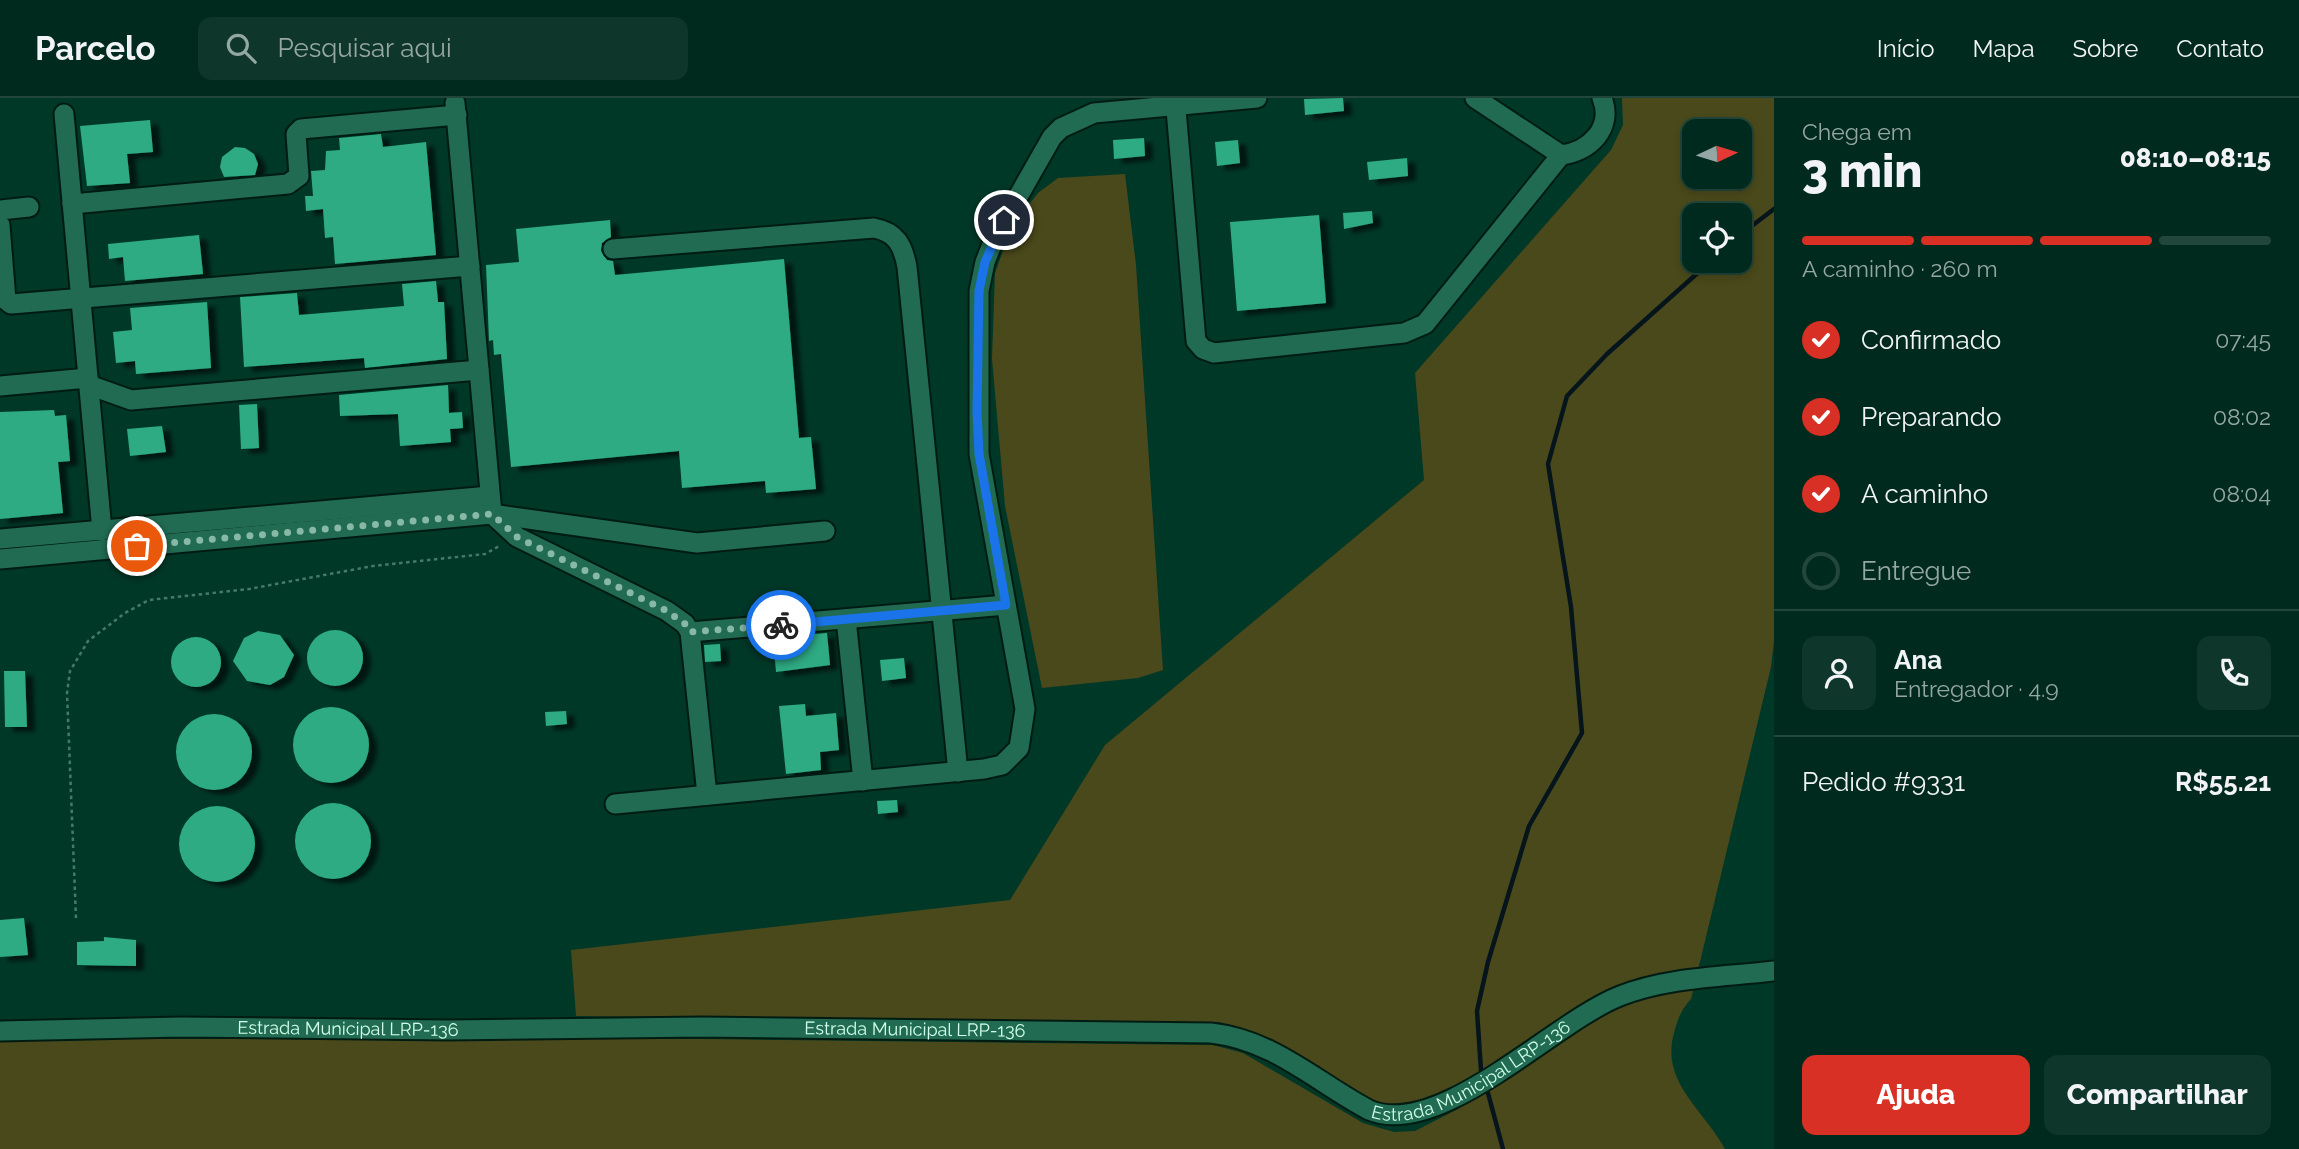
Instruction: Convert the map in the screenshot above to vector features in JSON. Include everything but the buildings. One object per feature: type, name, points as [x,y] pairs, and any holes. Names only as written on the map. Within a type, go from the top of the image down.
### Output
[{"type":"street","points":[[615,804],[958,772],[1002,765],[1019,748],[1024,731],[1023,686],[1006,605],[978,437],[979,291],[985,262],[1004,220],[1052,137],[1061,128],[1094,113],[1175,102],[1257,98]]},
{"type":"street","points":[[1475,98],[1561,155]]},
{"type":"street","points":[[1175,102],[1196,341],[1203,349],[1214,353],[1404,333],[1425,324],[1561,155],[1580,150],[1597,138],[1605,116],[1602,98]]},
{"type":"street","points":[[72,204],[288,184],[299,176],[296,134],[301,129],[456,109],[491,505],[517,537],[667,611],[685,624],[690,632],[708,795]]},
{"type":"street","points":[[64,114],[102,531]]},
{"type":"street","points":[[0,211],[29,208]]},
{"type":"street","points":[[0,225],[8,303],[470,266]]},
{"type":"street","points":[[613,249],[874,228],[896,236],[908,267],[958,772]]},
{"type":"street","points":[[0,386],[88,381],[131,400],[479,370]]},
{"type":"street","points":[[0,559],[491,505]]},
{"type":"street","points":[[0,539],[491,505],[698,543],[825,531]]},
{"type":"street","points":[[690,632],[1006,605]]},
{"type":"street","points":[[846,619],[863,781]]},
{"type":"street","name":"Estrada Municipal LRP-136","points":[[0,1031],[181,1027],[447,1030],[703,1027],[1211,1033],[1256,1043],[1280,1054],[1369,1110],[1382,1115],[1403,1116],[1423,1112],[1459,1095],[1619,996],[1656,986],[1774,971]]},
{"type":"path","points":[[76,918],[67,693],[70,671],[88,641],[125,613],[162,597],[249,589],[373,566],[485,554],[517,537]]},
{"type":"shaded area","points":[[1622,98],[1774,98],[1774,641],[1771,667],[1691,999],[1679,1019],[1671,1050],[1678,1081],[1725,1149],[0,1149],[0,1042],[70,1039],[702,1039],[1213,1045],[1243,1053],[1363,1123],[1394,1132],[1415,1131],[1458,1109],[1449,1089],[1418,1104],[1378,1105],[1286,1047],[1259,1034],[1220,1022],[576,1016],[571,950],[1010,900],[1105,745],[1424,480],[1415,373],[1611,150],[1623,125]]},
{"type":"shaded area","points":[[1125,174],[1136,265],[1163,670],[1138,678],[1042,688],[1005,506],[992,359],[995,273],[1012,226],[1038,193],[1058,178]]},
{"type":"waterway","points":[[1752,226],[1774,209]]},
{"type":"waterway","points":[[1481,1070],[1477,1011],[1488,962],[1529,826],[1582,733],[1571,607],[1548,464],[1567,396],[1607,354],[1698,273]]},
{"type":"waterway","points":[[1488,1093],[1503,1149]]},
{"type":"way so far","points":[[137,546],[492,514],[517,537],[667,611],[685,624],[690,632],[781,625]]},
{"type":"route","points":[[781,625],[1006,605],[979,454],[977,411],[979,291],[985,262],[1004,220]]}]
